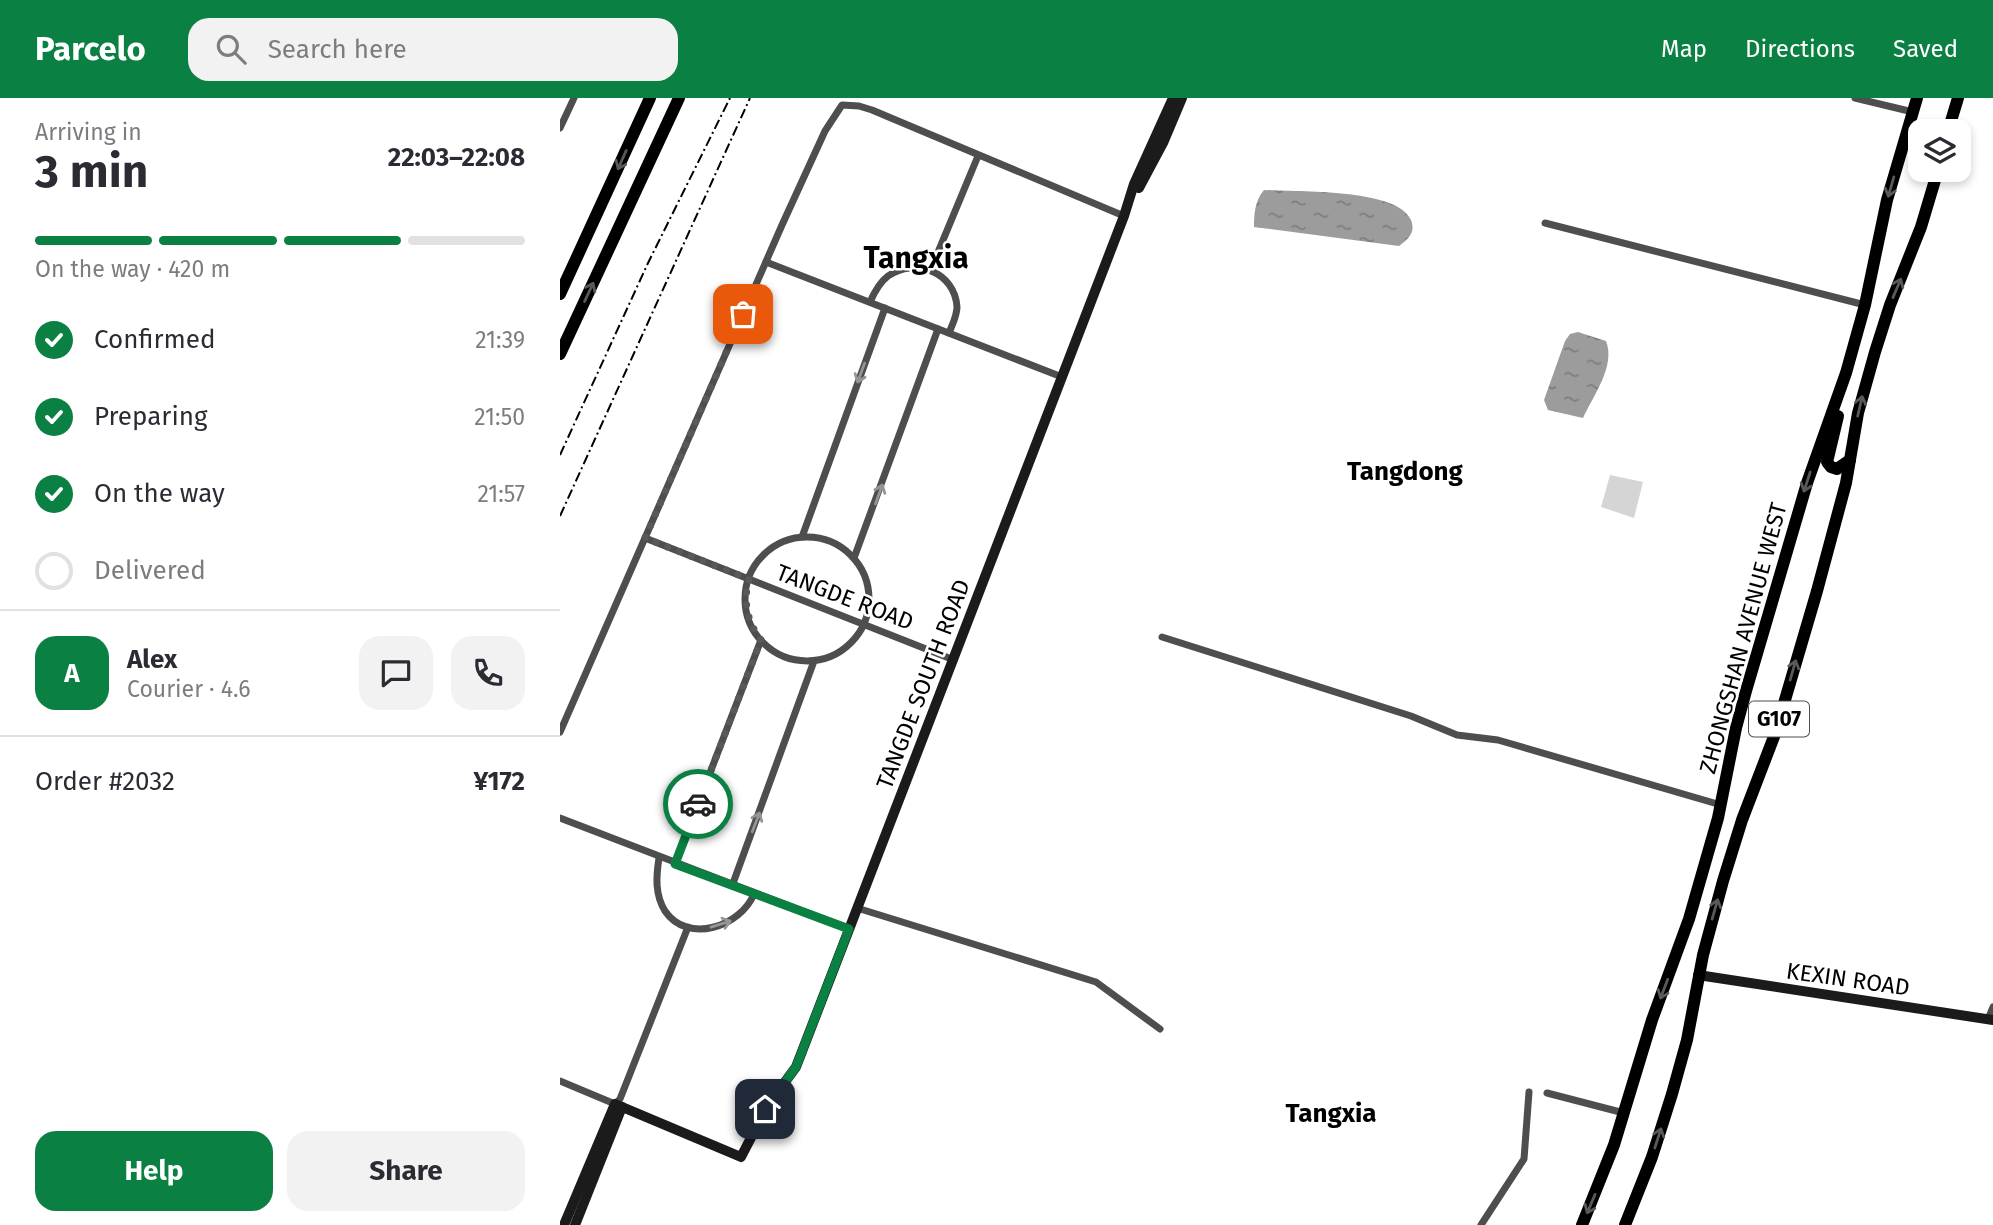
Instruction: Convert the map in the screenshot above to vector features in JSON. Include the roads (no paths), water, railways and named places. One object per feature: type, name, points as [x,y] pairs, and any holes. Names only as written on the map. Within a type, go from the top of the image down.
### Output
[{"type":"highway","points":[[560,354],[679,98]]},
{"type":"highway","name":"ZHONGSHAN AVENUE WEST","points":[[1582,1225],[1625,1114],[1652,1020],[1689,919],[1721,805],[1736,728],[1807,483],[1840,395],[1865,304],[1883,219],[1917,98]]},
{"type":"highway","points":[[1952,119],[1958,98]]},
{"type":"highway","points":[[560,294],[650,99]]},
{"type":"highway","name":"G107","points":[[1625,1225],[1647,1170],[1672,1094],[1687,1040],[1698,975],[1735,840],[1775,734],[1843,494],[1861,402],[1875,352],[1890,305],[1921,228],[1934,182]]},
{"type":"highway","points":[[1840,395],[1836,425],[1826,462],[1837,469],[1850,460]]},
{"type":"street","points":[[560,128],[574,98]]},
{"type":"street","points":[[1124,216],[1134,184],[1172,98]]},
{"type":"street","points":[[1124,216],[1163,142],[1182,98]]},
{"type":"street","points":[[1855,98],[1913,112]]},
{"type":"street","points":[[560,733],[822,137],[832,117],[842,105],[866,107],[1124,216]]},
{"type":"street","points":[[931,270],[978,156]]},
{"type":"street","name":"TANGDE SOUTH ROAD","points":[[619,1103],[741,1157],[768,1105],[796,1067],[1124,216]]},
{"type":"street","points":[[1545,223],[1865,304]]},
{"type":"street","points":[[766,262],[1062,377]]},
{"type":"street","points":[[870,302],[886,277],[900,269],[919,267],[931,270],[944,279],[954,295],[957,309],[949,333]]},
{"type":"street","points":[[802,537],[885,308]]},
{"type":"street","points":[[854,558],[938,329]]},
{"type":"street","points":[[802,537],[831,541],[854,558],[868,585],[869,606],[864,625],[843,650],[814,661],[785,657],[761,640],[754,631],[747,612],[746,591],[758,562],[773,547],[802,537]]},
{"type":"street","name":"TANGDE ROAD","points":[[645,538],[954,660]]},
{"type":"street","points":[[1162,637],[1411,716],[1457,734],[1498,740],[1721,805]]},
{"type":"street","points":[[675,864],[761,640]]},
{"type":"street","points":[[732,886],[814,661]]},
{"type":"street","points":[[560,818],[849,929]]},
{"type":"street","points":[[659,858],[656,884],[661,903],[675,922],[688,927],[714,927],[733,920],[743,913],[754,894]]},
{"type":"street","points":[[857,908],[1096,982],[1160,1029]]},
{"type":"street","points":[[575,1225],[619,1103],[688,927]]},
{"type":"street","name":"KEXIN ROAD","points":[[1698,975],[1991,1019]]},
{"type":"street","points":[[1991,1019],[1993,1007]]},
{"type":"street","points":[[560,1081],[619,1103]]},
{"type":"street","points":[[1481,1225],[1524,1159],[1529,1092]]},
{"type":"street","points":[[1547,1093],[1625,1114]]},
{"type":"street","points":[[564,1225],[619,1103]]},
{"type":"water","points":[[1264,190],[1344,194],[1387,202],[1402,210],[1411,220],[1412,232],[1399,246],[1254,227],[1257,203]]},
{"type":"water","points":[[1578,332],[1606,341],[1608,351],[1606,371],[1583,418],[1548,410],[1544,400],[1565,341],[1570,334]]},
{"type":"railway","points":[[560,455],[648,263],[730,98]]},
{"type":"railway","points":[[560,516],[750,98]]},
{"type":"district","name":"Tangxia","points":[[916,258]]},
{"type":"district","name":"Tangdong","points":[[1405,471]]},
{"type":"district","name":"Tangxia","points":[[1331,1113]]}]
